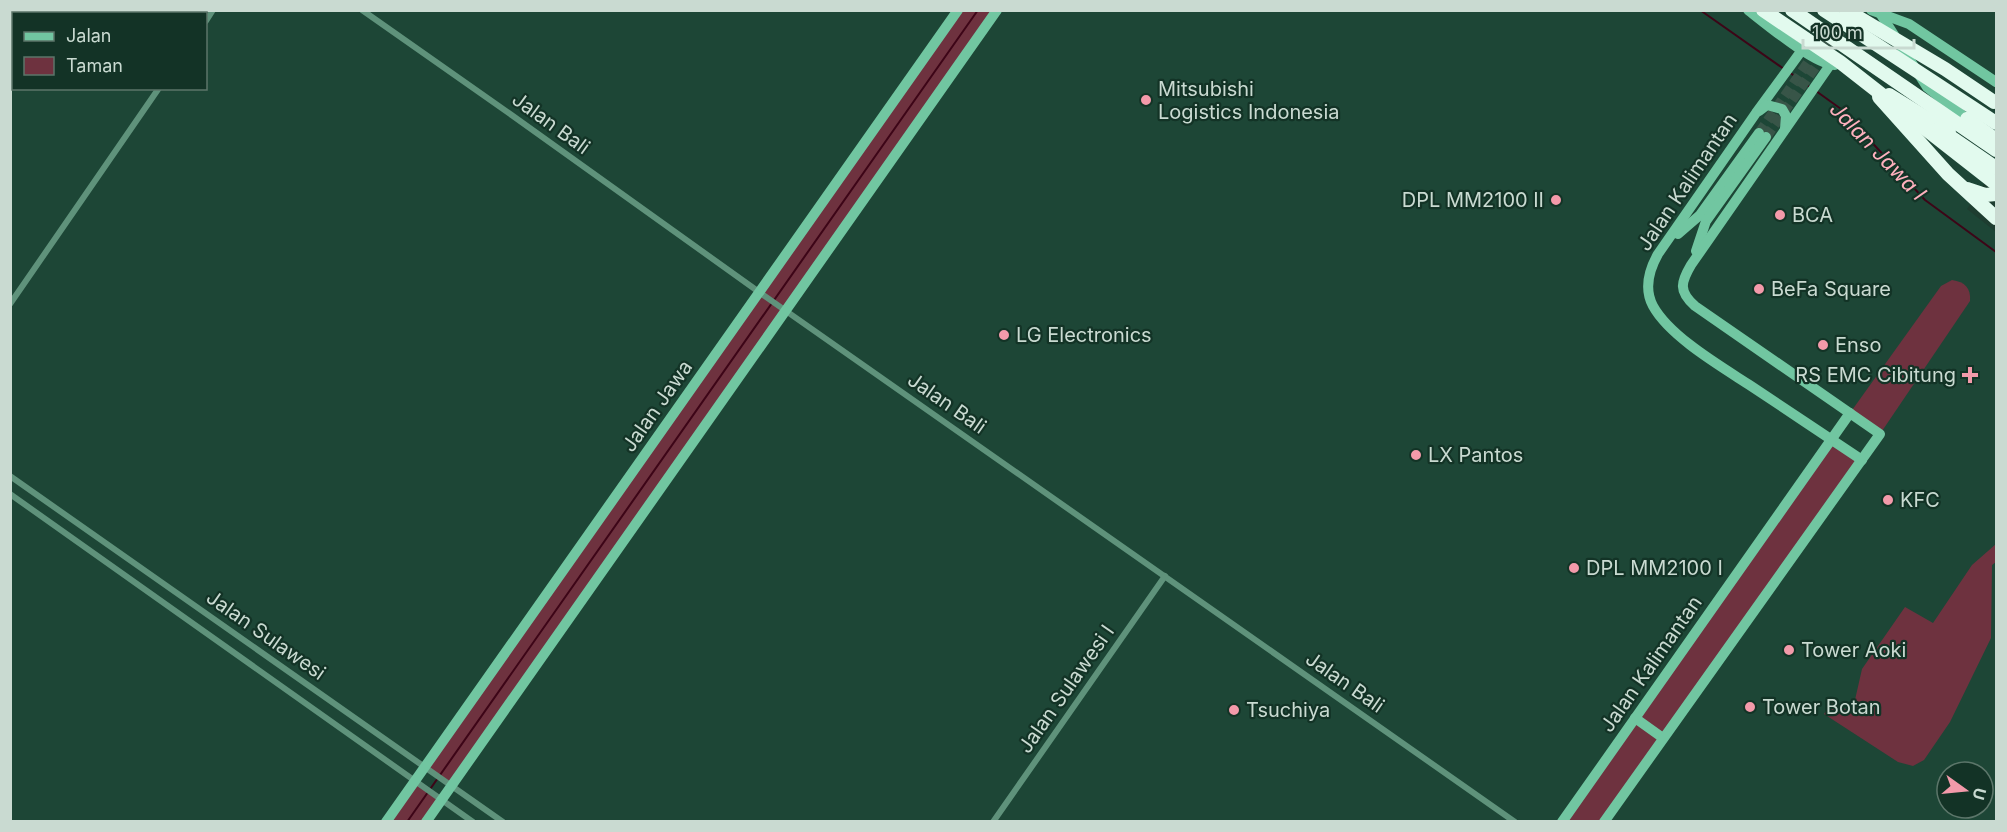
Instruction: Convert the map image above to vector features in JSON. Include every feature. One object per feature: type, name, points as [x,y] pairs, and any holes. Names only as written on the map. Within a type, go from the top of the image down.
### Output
[{"type":"highway","points":[[1763,10],[1873,90],[1961,187],[1996,218]]},
{"type":"highway","points":[[1792,10],[1996,150]]},
{"type":"highway","points":[[1824,10],[1996,123]]},
{"type":"highway","points":[[1846,10],[1945,69],[1995,103]]},
{"type":"highway","points":[[1841,66],[1996,168]]},
{"type":"highway","points":[[1841,66],[1996,184]]},
{"type":"highway","points":[[1887,94],[1996,162]]},
{"type":"highway","points":[[1967,119],[1996,140]]},
{"type":"highway","points":[[1961,187],[1985,195],[1996,194]]},
{"type":"street","name":"Jalan Bali","points":[[362,10],[762,294],[1515,822]]},
{"type":"street","name":"Jalan Jawa","points":[[386,822],[428,769],[762,294],[958,10]]},
{"type":"street","points":[[426,822],[439,797],[783,308],[997,10]]},
{"type":"street","points":[[1748,10],[1802,50],[1841,66],[1887,94]]},
{"type":"street","points":[[1604,822],[1881,434],[1687,299],[1682,290],[1683,278],[1691,265],[1808,97],[1820,82],[1851,61],[1864,42],[1861,31],[1833,10]]},
{"type":"street","points":[[1861,31],[1874,11]]},
{"type":"street","points":[[1874,11],[1909,24],[1996,82]]},
{"type":"street","points":[[1874,11],[1927,87],[1967,119]]},
{"type":"street","name":"Jalan Kalimantan","points":[[1802,50],[1664,246],[1650,268],[1648,285],[1652,304],[1665,323],[1716,363],[1862,460]]},
{"type":"street","points":[[10,304],[158,90]]},
{"type":"street","points":[[1756,113],[1767,105],[1782,109],[1786,120],[1783,134]]},
{"type":"street","points":[[1664,246],[1700,215],[1763,135],[1706,221],[1691,265]]},
{"type":"street","name":"Jalan Kalimantan","points":[[1562,822],[1850,413]]},
{"type":"street","name":"Jalan Sulawesi","points":[[10,476],[503,822]]},
{"type":"street","name":"Jalan Sulawesi","points":[[10,494],[473,822]]},
{"type":"street","name":"Jalan Sulawesi I","points":[[993,822],[1165,576]]},
{"type":"street","points":[[1635,718],[1664,738]]},
{"type":"shaded area","points":[[10,11],[1996,11],[1996,166],[1967,209],[1996,232],[1996,821],[11,821]]},
{"type":"green space","points":[[958,11],[997,11],[452,786],[425,767]]},
{"type":"green space","points":[[1952,280],[1966,286],[1970,301],[1880,434],[1850,413],[1941,286]]},
{"type":"green space","points":[[1832,439],[1862,460],[1603,821],[1562,822]]},
{"type":"green space","points":[[1996,544],[1996,562],[1992,565],[1991,638],[1950,722],[1924,760],[1913,766],[1898,762],[1824,714],[1832,701],[1852,713],[1862,669],[1905,607],[1933,623],[1972,565]]},
{"type":"green space","points":[[415,780],[442,799],[426,821],[386,822]]},
{"type":"waterway","points":[[407,822],[978,10]]},
{"type":"waterway","name":"Jalan Jawa I","points":[[1700,10],[1784,69]]},
{"type":"waterway","name":"Jalan Jawa I","points":[[1789,72],[1811,88]]},
{"type":"waterway","name":"Jalan Jawa I","points":[[1816,91],[1841,109],[1925,200],[1996,252]]},
{"type":"tunnel","points":[[1759,133],[1841,15]]},
{"type":"tunnel","points":[[1766,137],[1850,18]]},
{"type":"place","name":"Mitsubishi Logistics Indonesia","points":[[1146,100]]},
{"type":"place","name":"DPL MM2100 II","points":[[1556,200]]},
{"type":"place","name":"BCA","points":[[1780,215]]},
{"type":"place","name":"BeFa Square","points":[[1759,289]]},
{"type":"place","name":"LG Electronics","points":[[1004,335]]},
{"type":"place","name":"Enso","points":[[1823,345]]},
{"type":"place","name":"RS EMC Cibitung","points":[[1970,375]]},
{"type":"place","name":"LX Pantos","points":[[1416,455]]},
{"type":"place","name":"KFC","points":[[1888,500]]},
{"type":"place","name":"DPL MM2100 I","points":[[1574,568]]},
{"type":"place","name":"Tower Aoki","points":[[1789,650]]},
{"type":"place","name":"Tower Botan","points":[[1750,707]]},
{"type":"place","name":"Tsuchiya","points":[[1234,710]]}]
